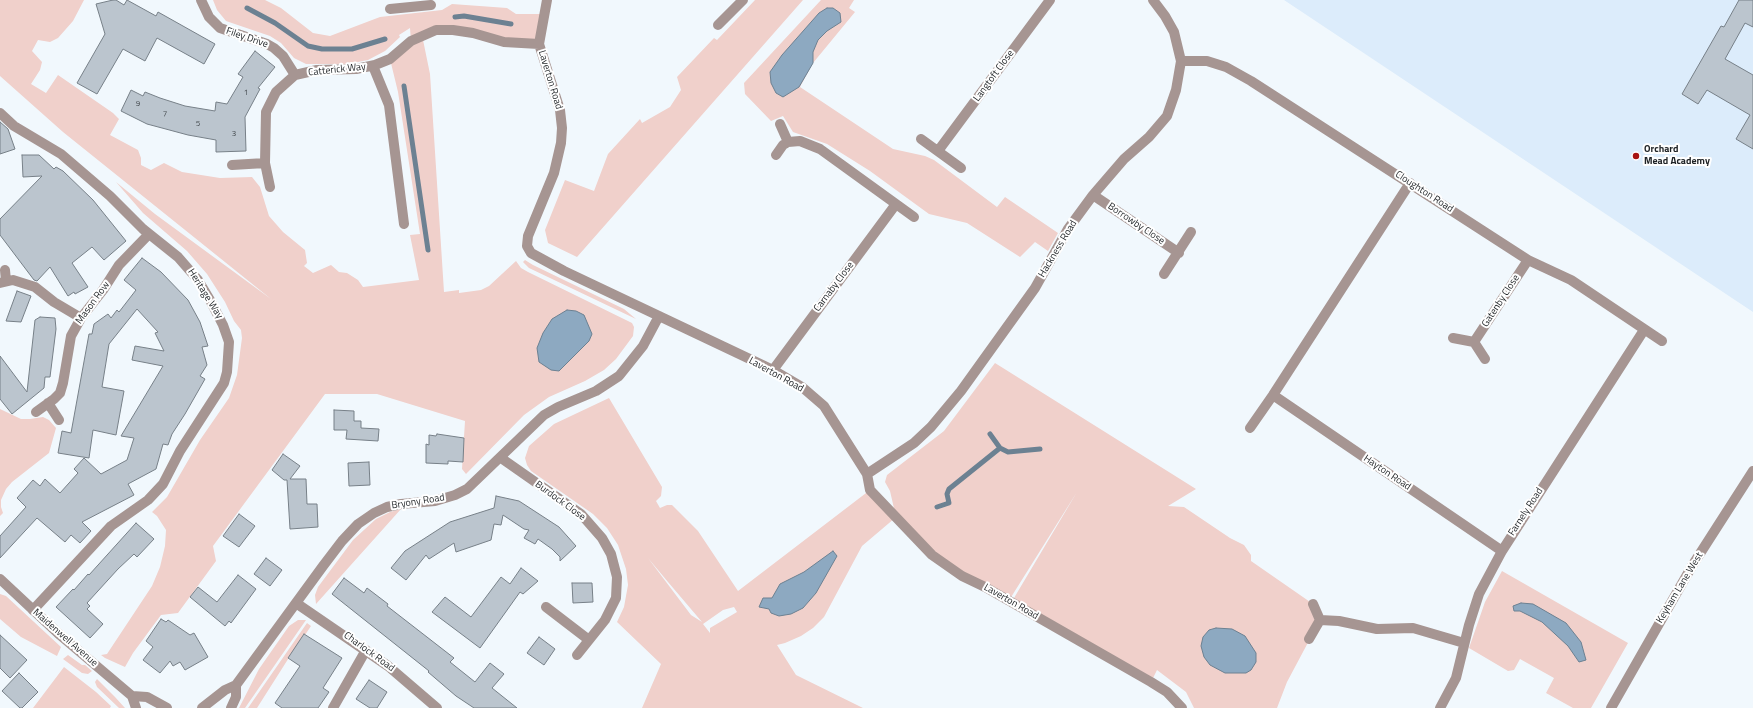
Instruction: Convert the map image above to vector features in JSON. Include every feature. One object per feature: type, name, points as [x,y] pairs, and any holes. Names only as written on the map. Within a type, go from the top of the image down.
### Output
[{"type":"street","name":"Filey Drive","points":[[201,0],[209,17],[220,28],[271,46],[283,56],[295,75]]},
{"type":"street","name":"Laverton Road","points":[[547,0],[539,44],[560,110],[562,128],[558,161],[528,236],[527,246],[529,251],[540,259],[773,370],[802,387],[824,406],[867,474],[870,490],[932,556],[962,576],[1151,682],[1167,692],[1182,708]]},
{"type":"street","name":"Langtoft Close","points":[[938,151],[1050,0]]},
{"type":"street","name":"Hackness Road","points":[[867,474],[914,443],[931,427],[961,391],[1035,288],[1068,229],[1093,195],[1124,159],[1149,137],[1167,116],[1176,90],[1181,61],[1174,32],[1165,16],[1153,0]]},
{"type":"street","points":[[718,25],[737,1]]},
{"type":"street","points":[[390,10],[408,4],[431,4]]},
{"type":"street","name":"Catterick Way","points":[[270,187],[265,163],[265,119],[268,106],[276,92],[295,75],[317,70],[356,69],[373,66],[390,59],[411,41],[436,30],[453,30],[473,33],[504,42],[539,44]]},
{"type":"street","name":"Cloughton Road","points":[[1181,61],[1207,61],[1226,67],[1410,183],[1528,260],[1571,280],[1662,341]]},
{"type":"street","points":[[373,66],[389,105],[404,224]]},
{"type":"street","name":"Heritage Way","points":[[0,113],[14,126],[62,154],[110,196],[149,234],[172,251],[198,280],[217,311],[229,342],[226,378],[222,388],[180,451],[158,490],[144,504],[111,526],[33,610]]},
{"type":"street","points":[[780,124],[788,142]]},
{"type":"street","points":[[921,139],[961,168]]},
{"type":"street","points":[[776,155],[788,142],[800,141],[820,149],[914,217]]},
{"type":"street","points":[[232,166],[265,163]]},
{"type":"street","points":[[1250,428],[1273,395],[1410,183]]},
{"type":"street","name":"Borrowby Close","points":[[1093,195],[1179,253]]},
{"type":"street","name":"Carnaby Close","points":[[773,370],[896,204]]},
{"type":"street","points":[[1164,274],[1179,253],[1191,232]]},
{"type":"street","name":"Mason Row","points":[[36,412],[56,397],[61,390],[71,336],[80,318],[103,290],[119,265],[149,234]]},
{"type":"street","name":"Gatenby Close","points":[[1474,342],[1528,260]]},
{"type":"street","points":[[5,270],[3,282],[18,281],[35,287],[80,318]]},
{"type":"street","name":"Bryony Road","points":[[202,708],[225,690],[236,685],[346,537],[369,516],[387,507],[401,504],[435,501],[458,494],[474,484],[544,415],[558,407],[596,391],[619,376],[643,346],[659,316]]},
{"type":"street","name":"Farnely Road","points":[[1440,708],[1456,678],[1464,642],[1479,594],[1502,551],[1644,330]]},
{"type":"street","points":[[1453,338],[1474,342],[1485,359]]},
{"type":"street","name":"Hayton Road","points":[[1273,395],[1502,551]]},
{"type":"street","points":[[48,403],[59,420]]},
{"type":"street","name":"Burdock Close","points":[[501,458],[581,514],[602,538],[611,554],[617,577],[616,598],[605,620],[577,655]]},
{"type":"street","name":"Keyham Lane West","points":[[1611,708],[1692,566],[1753,471]]},
{"type":"street","name":"Maidenwell Avenue","points":[[0,579],[33,610],[132,696]]},
{"type":"street","name":"Charlock Road","points":[[296,603],[397,672],[436,708]]},
{"type":"street","points":[[1313,604],[1320,620]]},
{"type":"street","points":[[546,607],[589,640]]},
{"type":"street","points":[[1320,620],[1339,621],[1377,629],[1413,628],[1464,642]]},
{"type":"street","points":[[1309,639],[1320,620]]},
{"type":"street","points":[[333,708],[366,650]]},
{"type":"street","name":"Bryony Road","points":[[231,708],[236,697],[236,685]]},
{"type":"street","points":[[136,708],[132,696],[147,697],[167,708]]},
{"type":"shaded area","points":[[0,0],[84,0],[73,21],[58,38],[50,42],[38,40],[32,51],[42,62],[40,70],[31,84],[46,93],[58,75],[113,113],[119,119],[110,135],[138,150],[141,158],[141,165],[151,170],[164,163],[182,172],[220,178],[252,177],[260,187],[269,216],[283,232],[305,250],[307,263],[304,266],[313,273],[331,265],[339,272],[347,273],[358,280],[363,287],[419,280],[410,235],[420,234],[398,92],[390,59],[411,41],[410,28],[399,35],[400,37],[385,51],[368,60],[348,64],[306,64],[294,58],[281,43],[270,36],[226,21],[217,10],[213,0],[265,0],[281,8],[313,33],[330,36],[380,17],[442,10],[452,4],[507,8],[516,14],[543,14],[539,44],[473,33],[422,35],[430,74],[444,292],[459,290],[459,293],[481,290],[489,286],[516,261],[521,268],[528,272],[632,323],[634,327],[633,336],[616,359],[604,370],[585,381],[549,397],[524,415],[466,474],[462,469],[465,421],[377,394],[325,394],[213,546],[216,561],[178,613],[161,615],[133,653],[125,667],[105,658],[101,655],[107,654],[152,586],[160,567],[165,546],[166,530],[157,516],[152,512],[167,497],[200,440],[229,398],[237,375],[242,338],[241,330],[234,321],[225,302],[207,274],[187,251],[143,213],[116,182],[155,214],[271,299],[63,132],[0,76]]},
{"type":"shaded area","points":[[755,0],[803,0],[577,257],[548,243],[545,230],[565,180],[594,191],[608,154],[640,119],[642,123],[670,107],[681,90],[677,77],[714,38],[717,40]]},
{"type":"shaded area","points":[[821,0],[854,0],[849,8],[855,12],[813,63],[800,87],[893,149],[925,156],[934,160],[997,207],[1005,197],[1058,233],[1048,251],[1035,242],[1020,257],[967,223],[929,214],[870,171],[827,144],[793,132],[783,116],[771,121],[745,94],[744,83]]},
{"type":"shaded area","name":"Orchard Mead Academy","points":[[1284,0],[1753,0],[1753,312]]},
{"type":"shaded area","points":[[525,260],[624,309],[636,319],[529,268],[523,262]]},
{"type":"shaded area","points":[[995,363],[1196,489],[1168,506],[1184,507],[1230,538],[1244,545],[1251,555],[1251,561],[1313,604],[1320,620],[1287,682],[1277,708],[1194,708],[1186,692],[1157,670],[1151,682],[1011,603],[1077,492],[1008,602],[960,575],[896,517],[890,491],[885,482],[887,475],[944,431]]},
{"type":"shaded area","points":[[609,398],[662,487],[661,496],[656,501],[660,508],[667,505],[672,505],[698,531],[738,591],[870,490],[895,518],[862,546],[824,617],[813,628],[801,636],[777,645],[796,675],[863,708],[642,708],[661,664],[617,622],[624,607],[628,585],[626,569],[618,545],[607,528],[593,514],[531,471],[527,465],[525,458],[529,446],[554,424]],"holes":[[[648,558],[668,582],[702,622],[691,615]],[[734,607],[737,612],[710,628],[710,633],[703,624],[723,610]]]},
{"type":"shaded area","points":[[0,409],[21,419],[43,417],[49,420],[56,428],[49,453],[12,482],[6,489],[1,500],[3,513],[0,516]]},
{"type":"shaded area","points":[[401,509],[316,604],[315,595],[318,587],[353,540],[376,519],[390,512]]},
{"type":"shaded area","points":[[1502,571],[1628,643],[1591,708],[1573,708],[1546,693],[1554,678],[1520,659],[1514,670],[1508,671],[1469,648],[1485,602]]},
{"type":"shaded area","points":[[0,594],[6,596],[61,647],[57,656],[21,637],[0,619]]},
{"type":"shaded area","points":[[298,620],[306,620],[245,708],[239,708],[259,669],[289,626]]},
{"type":"shaded area","points":[[307,623],[311,626],[305,635],[304,634],[257,708],[248,708]]},
{"type":"shaded area","points":[[68,655],[92,671],[88,674],[82,673],[63,659]]},
{"type":"shaded area","points":[[64,667],[96,692],[111,706],[110,708],[33,708]]},
{"type":"shaded area","points":[[97,679],[125,708],[119,708],[97,687],[95,682]]},
{"type":"water","points":[[827,8],[833,8],[840,13],[841,22],[827,31],[818,40],[813,52],[813,63],[799,87],[783,97],[776,93],[771,83],[770,72],[782,55],[819,13]]},
{"type":"water","points":[[567,310],[576,311],[584,315],[592,334],[589,341],[559,371],[551,370],[539,362],[537,348],[543,333],[552,319]]},
{"type":"water","points":[[833,551],[837,556],[816,593],[803,608],[791,614],[779,616],[771,613],[769,609],[759,607],[763,598],[772,598],[780,584],[804,572]]},
{"type":"water","points":[[1521,603],[1533,604],[1566,623],[1581,642],[1586,660],[1579,662],[1568,646],[1542,622],[1520,611],[1514,611],[1513,606]]},
{"type":"water","points":[[1216,628],[1232,629],[1245,636],[1256,653],[1256,662],[1251,670],[1246,673],[1225,673],[1210,665],[1204,657],[1201,646],[1203,637],[1209,630]]},
{"type":"building","points":[[116,0],[124,5],[127,0],[156,16],[158,12],[215,44],[204,64],[157,38],[145,61],[123,49],[97,94],[77,83],[105,34],[96,4]]},
{"type":"building","points":[[1739,0],[1753,0],[1753,27],[1745,23],[1725,59],[1753,75],[1753,149],[1736,139],[1750,115],[1707,90],[1698,104],[1682,94],[1721,26],[1724,27]]},
{"type":"building","points":[[255,51],[275,67],[258,88],[260,89],[245,117],[246,151],[216,152],[216,140],[188,135],[147,124],[121,111],[131,90],[143,96],[145,92],[185,106],[215,111],[216,102],[227,104],[243,77],[238,74]]},
{"type":"building","points":[[0,122],[8,129],[15,149],[0,154]]},
{"type":"building","points":[[22,155],[39,155],[54,169],[56,167],[63,171],[93,200],[126,241],[104,260],[92,247],[72,263],[88,287],[75,294],[74,292],[68,296],[50,267],[37,281],[34,280],[0,235],[0,219],[42,176],[23,177]]},
{"type":"building","points":[[142,258],[161,272],[188,300],[200,322],[208,346],[202,347],[207,365],[200,376],[205,379],[172,434],[168,445],[163,444],[156,469],[128,484],[134,495],[82,522],[91,531],[80,543],[71,535],[65,542],[37,518],[0,558],[0,536],[26,507],[17,498],[33,480],[40,486],[45,479],[60,493],[78,473],[74,469],[84,458],[101,474],[127,460],[134,438],[121,436],[163,366],[132,360],[135,346],[164,351],[155,333],[158,332],[137,309],[109,344],[102,387],[124,391],[116,435],[93,430],[89,458],[58,453],[62,431],[71,433],[89,334],[92,334],[94,324],[108,314],[111,318],[117,310],[119,312],[136,290],[124,280]]},
{"type":"building","points":[[17,291],[31,296],[21,322],[6,321]]},
{"type":"building","points":[[40,317],[55,318],[56,329],[50,377],[45,377],[44,388],[12,414],[0,399],[0,356],[27,392],[35,320]]},
{"type":"building","points":[[334,410],[354,411],[354,421],[361,421],[361,428],[379,429],[378,441],[346,439],[347,430],[334,430]]},
{"type":"building","points":[[437,434],[464,438],[463,462],[448,461],[448,464],[426,463],[426,444],[429,445],[429,435],[436,436]]},
{"type":"building","points":[[283,454],[300,466],[290,479],[306,479],[307,504],[317,504],[318,527],[290,529],[287,480],[284,480],[272,470]]},
{"type":"building","points":[[369,462],[370,485],[349,486],[348,463]]},
{"type":"building","points":[[496,496],[519,501],[559,527],[576,546],[560,561],[560,557],[552,549],[538,539],[535,544],[524,538],[529,530],[524,529],[503,515],[501,525],[494,524],[491,540],[456,552],[454,543],[429,559],[426,555],[406,580],[391,568],[405,551],[450,522],[494,508]]},
{"type":"building","points":[[239,514],[255,526],[239,547],[223,536]]},
{"type":"building","points":[[136,523],[154,539],[137,557],[134,554],[118,569],[87,603],[90,606],[87,609],[103,624],[90,638],[56,607],[88,574],[89,575]]},
{"type":"building","points":[[266,558],[282,570],[270,586],[254,574]]},
{"type":"building","points":[[521,568],[538,581],[523,594],[520,592],[480,648],[432,612],[445,597],[471,617],[501,577],[510,584]]},
{"type":"building","points":[[238,575],[256,589],[231,623],[229,621],[225,626],[190,597],[198,587],[217,602]]},
{"type":"building","points":[[344,578],[364,593],[367,588],[388,604],[387,606],[454,658],[450,662],[475,682],[490,663],[504,674],[492,688],[517,708],[474,708],[456,696],[428,672],[429,671],[332,594]]},
{"type":"building","points":[[572,583],[592,583],[593,602],[573,603]]},
{"type":"building","points":[[161,619],[166,622],[168,620],[190,635],[194,633],[208,657],[185,670],[180,662],[173,666],[170,661],[160,673],[143,660],[153,647],[146,641]]},
{"type":"building","points":[[304,634],[342,658],[323,688],[329,692],[318,708],[282,708],[275,703],[300,666],[288,658]]},
{"type":"building","points":[[0,635],[27,660],[10,678],[0,668]]},
{"type":"building","points":[[539,637],[555,649],[544,665],[527,653]]},
{"type":"building","points":[[19,673],[38,692],[22,708],[20,708],[2,691]]},
{"type":"building","points":[[369,680],[387,692],[377,708],[370,708],[356,699]]},
{"type":"waterway","points":[[247,8],[275,23],[308,46],[322,49],[352,49],[385,39]]},
{"type":"waterway","points":[[455,17],[464,16],[511,24]]},
{"type":"waterway","points":[[404,86],[428,250]]},
{"type":"waterway","points":[[990,434],[1000,448],[1008,452],[1040,449]]},
{"type":"waterway","points":[[937,507],[949,503],[947,494],[949,489],[1000,448]]},
{"type":"place","name":"Orchard Mead Academy","points":[[1636,156]]}]
